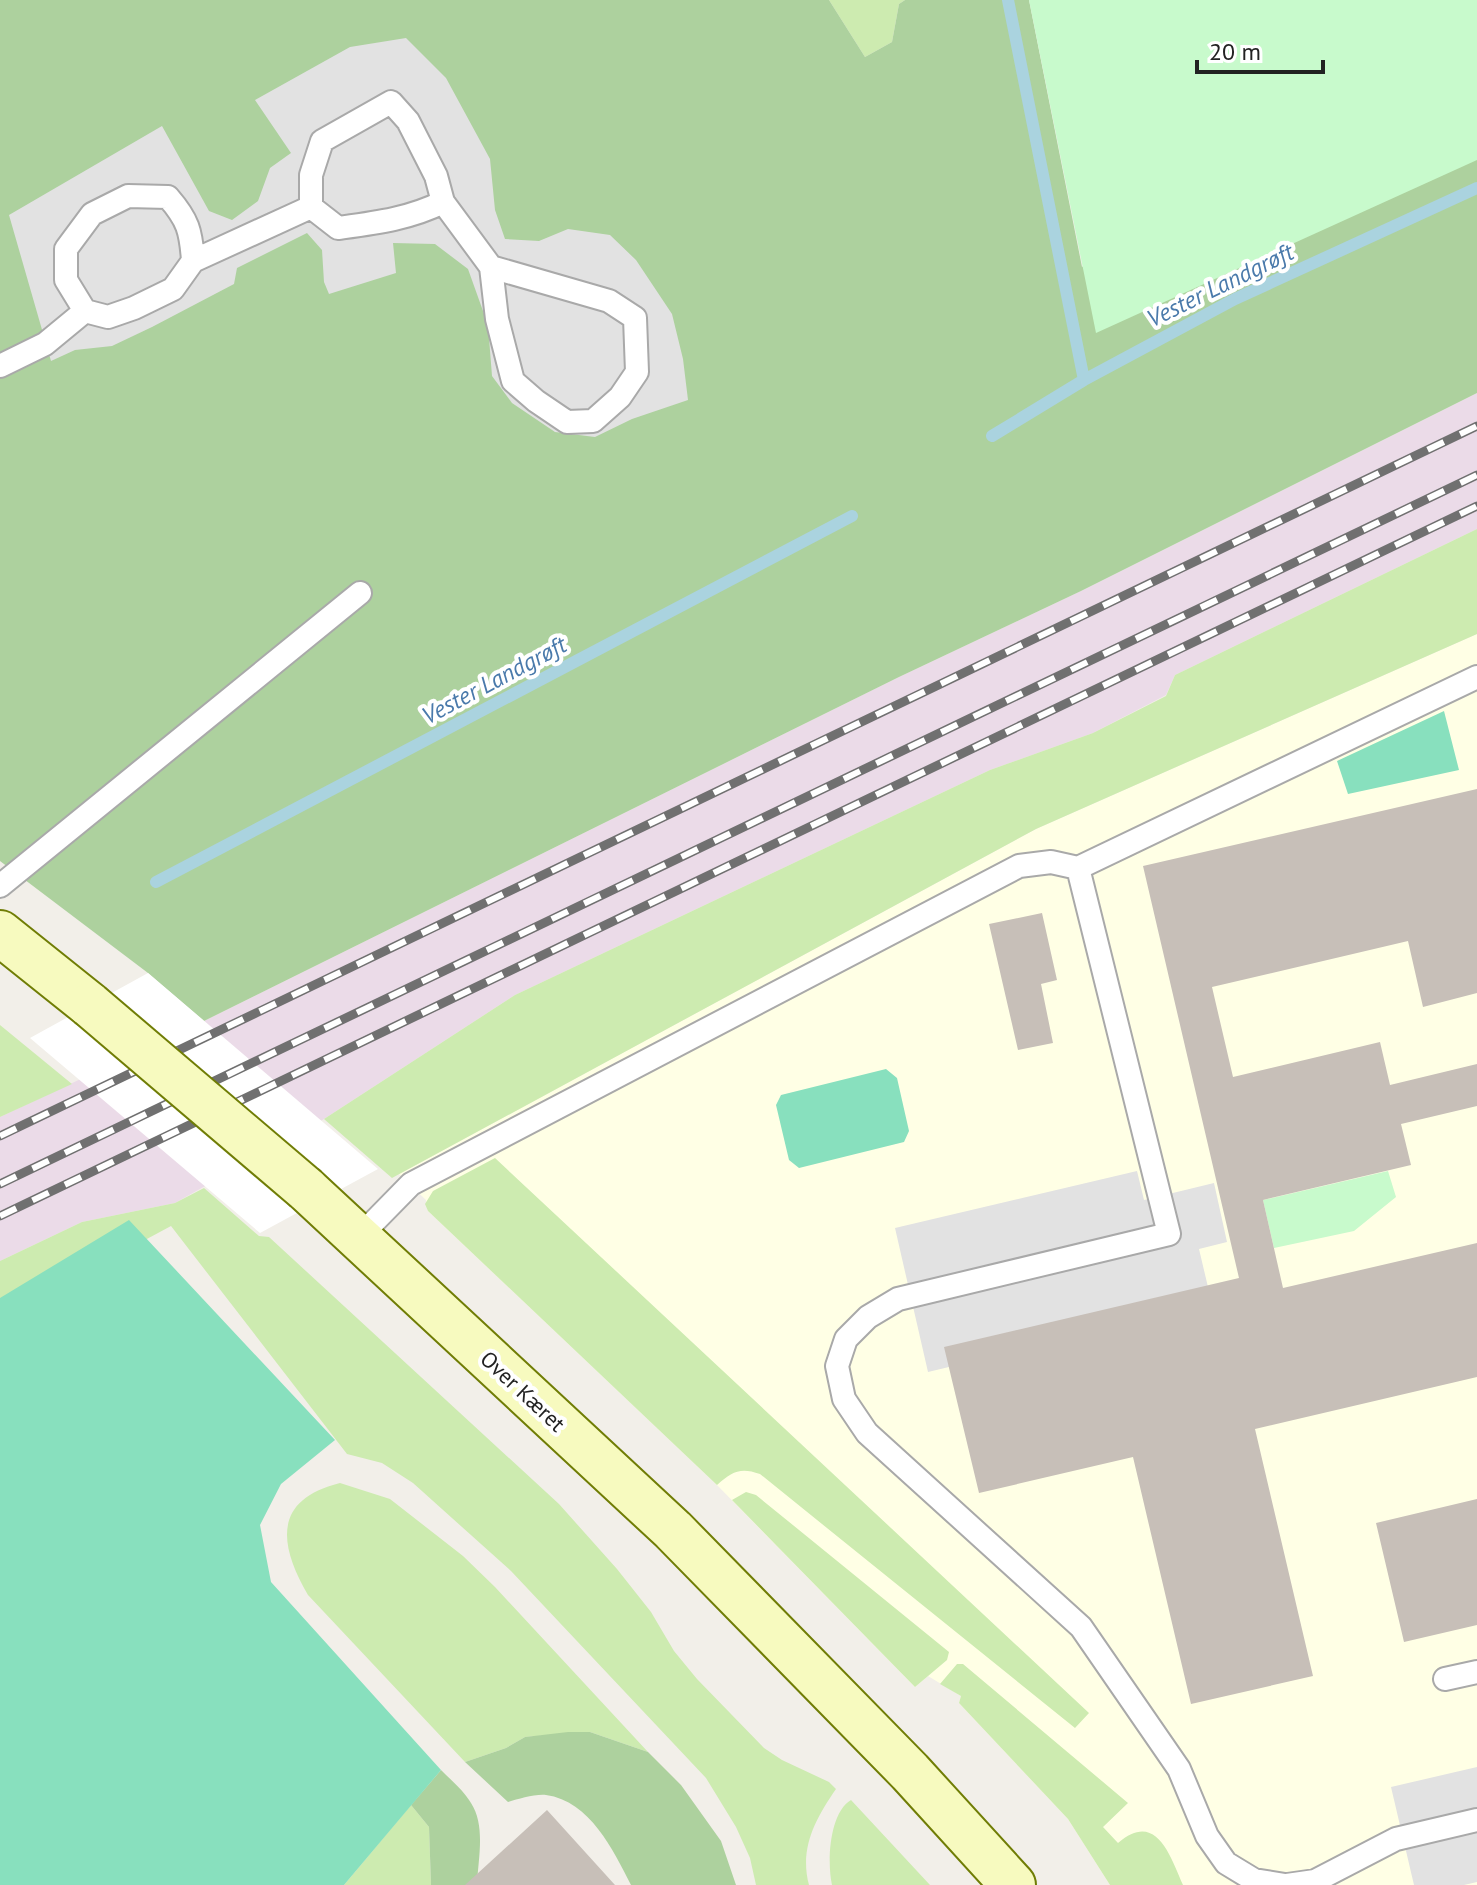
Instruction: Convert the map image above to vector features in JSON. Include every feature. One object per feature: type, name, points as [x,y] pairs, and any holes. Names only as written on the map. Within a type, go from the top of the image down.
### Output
[{"type":"main road","name":"Over Kæret","points":[[0,933],[90,1005],[306,1189],[673,1530],[866,1726],[1013,1885]]},
{"type":"lane","points":[[311,207],[311,175],[322,141],[391,102],[408,121],[436,176],[443,202],[491,267],[497,319],[513,381],[567,422],[593,421],[620,397],[637,372],[635,318],[609,301],[491,267]]},
{"type":"lane","points":[[193,261],[191,231],[168,197],[128,196],[92,214],[66,249],[66,280],[85,311],[108,317],[173,289],[193,261],[311,207]]},
{"type":"lane","points":[[311,207],[338,228],[391,221],[443,202]]},
{"type":"lane","points":[[0,366],[45,344],[85,311]]},
{"type":"lane","points":[[0,886],[360,593]]},
{"type":"lane","points":[[358,1238],[411,1184],[995,878],[1019,866],[1051,862],[1078,868],[1477,677]]},
{"type":"lane","points":[[1078,868],[1169,1234],[898,1299],[868,1317],[846,1339],[837,1366],[844,1399],[867,1433],[1081,1627],[1179,1769],[1207,1836],[1226,1863],[1254,1880],[1286,1885],[1315,1881],[1396,1839],[1477,1820]]},
{"type":"lane","points":[[1445,1679],[1477,1672]]},
{"type":"shaded area","points":[[406,38],[446,78],[490,159],[495,210],[505,239],[539,241],[568,229],[610,235],[636,260],[672,314],[683,359],[688,400],[632,419],[595,437],[555,432],[512,403],[492,376],[488,325],[468,269],[435,244],[393,243],[396,273],[329,294],[324,282],[322,250],[307,233],[237,268],[234,284],[152,327],[112,346],[75,350],[51,361],[9,215],[162,126],[209,211],[232,220],[258,201],[270,168],[291,153],[255,100],[350,47]]},
{"type":"shaded area","points":[[1477,393],[1477,529],[1175,675],[1166,695],[1093,733],[990,770],[515,995],[324,1119],[175,1203],[82,1222],[0,1261],[0,1117],[204,1021]]},
{"type":"shaded area","points":[[1477,634],[1477,1885],[1110,1885],[1068,1819],[959,1703],[961,1696],[928,1676],[915,1687],[717,1485],[428,1211],[426,1200],[399,1174],[1036,829]]},
{"type":"shaded area","points":[[1137,1171],[1144,1200],[1214,1183],[1227,1242],[1199,1249],[1212,1304],[928,1372],[895,1228]]},
{"type":"shaded area","points":[[1477,1767],[1477,1882],[1414,1885],[1391,1787]]},
{"type":"green space","points":[[0,0],[829,0],[865,57],[892,42],[899,4],[905,0],[1029,0],[1082,267],[1477,0],[1477,393],[204,1021],[148,973],[0,861]]},
{"type":"green space","points":[[829,0],[905,0],[899,4],[892,42],[865,57]]},
{"type":"green space","points":[[1029,0],[1477,0],[1477,160],[1096,333]]},
{"type":"green space","points":[[1477,529],[1477,634],[1036,829],[392,1178],[324,1119],[515,995],[990,770],[1093,733],[1166,696],[1175,675]]},
{"type":"green space","points":[[1444,711],[1459,770],[1348,794],[1337,761]]},
{"type":"green space","points":[[0,1025],[72,1084],[0,1117]]},
{"type":"green space","points":[[886,1069],[897,1078],[909,1131],[904,1142],[799,1168],[789,1160],[776,1105],[781,1095]]},
{"type":"green space","points":[[495,1158],[1089,1713],[1075,1728],[760,1474],[737,1472],[717,1485],[428,1211],[425,1204],[433,1191]]},
{"type":"green space","points":[[1388,1171],[1396,1197],[1354,1231],[1274,1248],[1263,1200]]},
{"type":"green space","points":[[204,1188],[259,1236],[269,1237],[559,1504],[651,1612],[674,1651],[697,1679],[764,1748],[829,1782],[836,1789],[811,1834],[806,1858],[809,1885],[756,1885],[750,1858],[736,1827],[706,1778],[511,1571],[413,1483],[382,1463],[347,1454],[171,1226],[0,1318],[0,1261],[82,1222],[175,1203]]},
{"type":"green space","points":[[129,1220],[335,1440],[281,1484],[260,1525],[271,1582],[441,1770],[344,1885],[0,1885],[0,1298]]},
{"type":"green space","points":[[340,1483],[390,1499],[463,1556],[648,1752],[590,1732],[525,1737],[506,1748],[465,1762],[308,1595],[298,1577],[287,1542],[292,1513],[302,1501],[318,1491]]},
{"type":"green space","points":[[746,1492],[756,1495],[949,1652],[947,1660],[915,1687],[732,1500]]},
{"type":"green space","points":[[957,1664],[963,1664],[1128,1803],[1103,1827],[1118,1843],[1142,1831],[1152,1834],[1167,1850],[1183,1885],[1110,1885],[1068,1819],[959,1703],[961,1696],[940,1684]]},
{"type":"green space","points":[[590,1732],[648,1752],[681,1785],[721,1841],[736,1885],[631,1885],[598,1829],[575,1807],[562,1799],[546,1795],[508,1802],[465,1762],[506,1748],[525,1737]]},
{"type":"green space","points":[[441,1770],[465,1794],[476,1812],[480,1843],[477,1885],[431,1885],[429,1827],[411,1805]]},
{"type":"green space","points":[[851,1800],[930,1885],[832,1885],[831,1839],[838,1816]]},
{"type":"green space","points":[[411,1805],[429,1827],[431,1885],[344,1885]]},
{"type":"pier","points":[[148,973],[378,1169],[260,1233],[30,1038]]},
{"type":"building","points":[[1477,789],[1477,993],[1423,1007],[1408,941],[1212,987],[1233,1077],[1380,1042],[1390,1085],[1477,1064],[1477,1106],[1401,1124],[1411,1165],[1263,1200],[1283,1288],[1477,1243],[1477,1377],[1255,1429],[1313,1676],[1191,1704],[1133,1457],[979,1493],[944,1347],[1239,1278],[1143,866]]},
{"type":"building","points":[[1042,913],[1057,980],[1041,984],[1053,1043],[1018,1050],[989,924]]},
{"type":"building","points":[[1477,1499],[1477,1625],[1404,1642],[1376,1523]]},
{"type":"building","points":[[547,1810],[615,1885],[465,1885]]},
{"type":"waterway","points":[[1008,0],[1084,380]]},
{"type":"waterway","name":"Vester Landgrøft","points":[[992,436],[1084,380],[1235,299],[1477,188]]},
{"type":"waterway","name":"Vester Landgrøft","points":[[156,882],[852,516]]},
{"type":"railway","points":[[0,1136],[1477,426]]},
{"type":"railway","points":[[0,1184],[1477,475]]},
{"type":"railway","points":[[0,1216],[1477,506]]}]
